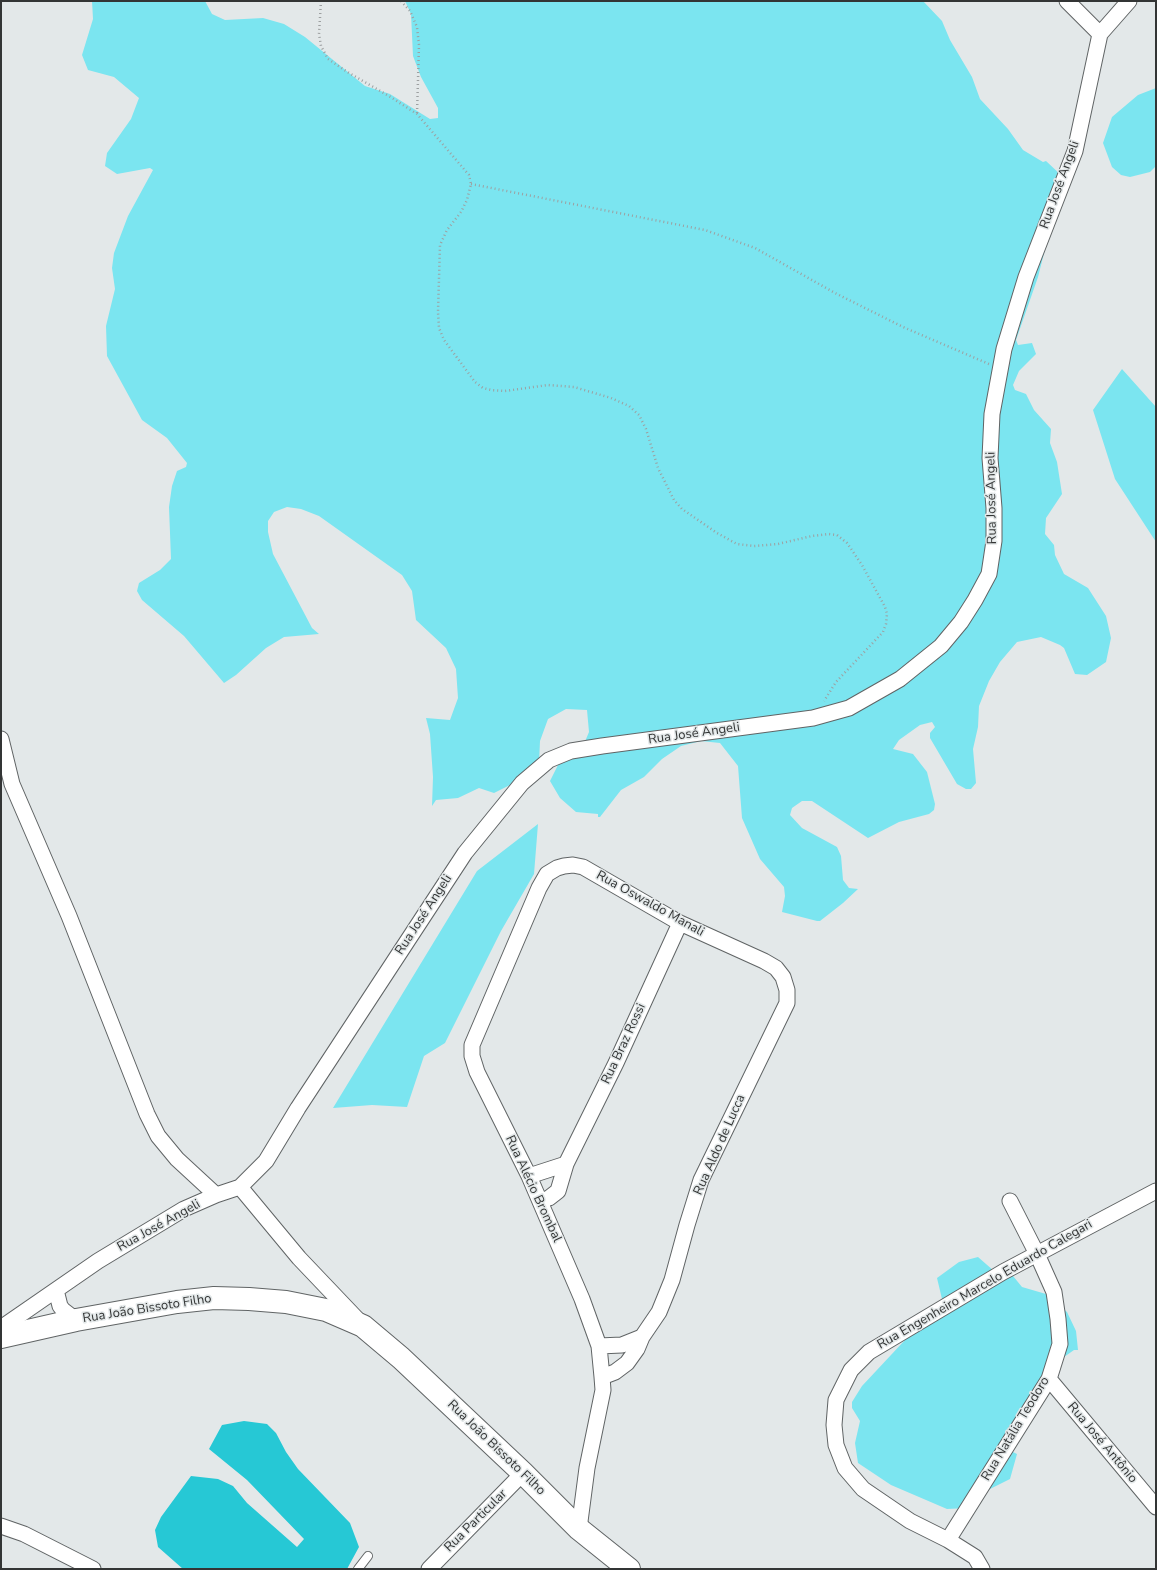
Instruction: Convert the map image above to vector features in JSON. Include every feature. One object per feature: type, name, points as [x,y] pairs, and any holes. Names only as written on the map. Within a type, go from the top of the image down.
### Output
[{"type":"main road","name":"Rua João Bissoto Filho","points":[[1,1337],[76,1320],[178,1302],[214,1298],[286,1302],[326,1310],[364,1326],[401,1358],[523,1473],[579,1529],[629,1569]]},
{"type":"street","points":[[1067,1],[1100,34]]},
{"type":"street","name":"Rua José Angeli","points":[[1,1328],[98,1261],[184,1209],[216,1195],[240,1188],[266,1161],[298,1108],[465,854],[522,783],[549,760],[572,751],[812,718],[849,708],[900,679],[941,646],[961,622],[975,600],[988,574],[994,542],[994,508],[990,458],[992,414],[1004,349],[1026,277],[1075,152],[1100,34],[1128,1]]},
{"type":"street","points":[[1,739],[12,784],[69,916],[147,1114],[158,1136],[177,1159],[216,1195]]},
{"type":"street","name":"Rua Oswaldo Manali","points":[[557,868],[573,865],[583,867],[680,923],[764,961],[776,968],[783,976]]},
{"type":"street","name":"Rua Alécio Brombal","points":[[557,868],[547,874],[539,888],[472,1045],[472,1056],[478,1072],[540,1201],[582,1299],[599,1346],[603,1390],[587,1468],[579,1529]]},
{"type":"street","name":"Rua Braz Rossi","points":[[540,1201],[549,1198],[558,1191],[566,1164],[616,1063],[680,923]]},
{"type":"street","name":"Rua Aldo de Lucca","points":[[602,1377],[614,1372],[627,1363],[659,1312],[672,1280],[701,1180],[787,1003],[787,990],[783,976]]},
{"type":"street","points":[[529,1176],[566,1164]]},
{"type":"street","name":"Rua João Bissoto Filho","points":[[240,1188],[298,1258],[364,1326]]},
{"type":"street","name":"Rua Engenheiro Marcelo Eduardo Calegari","points":[[982,1569],[975,1557],[948,1540],[910,1521],[863,1489],[845,1468],[836,1445],[834,1425],[836,1400],[851,1370],[868,1352],[1004,1272],[1156,1191]]},
{"type":"street","name":"Rua Natália Teodoro","points":[[948,1540],[1049,1379],[1060,1344],[1054,1292],[1037,1254],[1010,1201]]},
{"type":"street","points":[[56,1290],[60,1306],[76,1320]]},
{"type":"street","points":[[599,1346],[622,1345],[642,1337]]},
{"type":"street","name":"Rua José Antônio","points":[[1049,1379],[1156,1507]]},
{"type":"street","name":"Rua Particular","points":[[429,1569],[523,1473]]},
{"type":"street","points":[[1,1526],[24,1534],[93,1569]]},
{"type":"lane","points":[[358,1569],[368,1556]]},
{"type":"path","points":[[321,1],[319,34],[320,46],[328,59],[417,114],[469,176],[471,184],[467,200],[461,212],[447,230],[440,245],[438,312],[439,328],[444,340],[475,382],[483,388],[505,391],[548,385],[574,387],[611,398],[629,406],[639,415],[646,429],[658,468],[674,500],[682,509],[711,529],[737,544],[754,546],[778,544],[812,536],[837,535],[847,543],[862,564],[885,607],[887,614],[886,624],[883,632],[836,682],[812,718]]},
{"type":"path","points":[[401,1],[410,11],[417,27],[419,45],[417,114]]},
{"type":"path","points":[[471,184],[705,230],[755,248],[834,294],[896,324],[1000,369]]},
{"type":"shaded area","points":[[92,1],[205,1],[212,14],[225,20],[263,18],[284,24],[305,37],[365,86],[390,94],[430,119],[438,118],[438,108],[421,77],[413,56],[411,14],[405,1],[923,1],[942,21],[950,40],[972,77],[980,99],[1008,129],[1023,150],[1043,162],[1046,161],[1062,176],[1062,182],[1038,277],[1016,340],[1018,345],[1032,343],[1036,354],[1019,371],[1013,385],[1015,390],[1026,394],[1034,410],[1051,429],[1050,443],[1057,462],[1062,494],[1046,518],[1045,534],[1054,545],[1055,555],[1064,574],[1088,588],[1106,616],[1111,638],[1106,662],[1087,675],[1075,674],[1064,648],[1060,645],[1041,637],[1017,642],[1000,662],[989,681],[979,706],[978,727],[973,749],[976,783],[971,789],[966,789],[957,784],[930,738],[930,733],[935,727],[932,722],[920,725],[899,740],[893,749],[913,754],[927,772],[935,804],[934,810],[929,814],[899,822],[868,838],[812,801],[802,801],[792,808],[790,815],[802,828],[837,847],[841,856],[843,880],[849,888],[858,889],[820,921],[782,912],[785,896],[784,887],[760,859],[742,818],[738,766],[720,743],[701,741],[681,746],[662,759],[644,777],[621,790],[600,817],[598,817],[598,814],[576,812],[560,798],[550,781],[560,761],[581,751],[589,732],[587,710],[566,709],[548,719],[540,741],[539,763],[522,779],[494,793],[479,788],[458,798],[436,800],[432,806],[433,777],[430,734],[426,718],[450,720],[458,698],[456,669],[446,648],[416,620],[412,591],[402,575],[319,516],[301,509],[287,507],[274,512],[268,521],[268,532],[273,554],[312,628],[319,634],[284,637],[266,648],[236,675],[224,683],[184,636],[142,600],[137,591],[139,583],[160,570],[171,559],[169,507],[172,486],[177,471],[186,467],[187,463],[167,438],[142,420],[107,356],[106,326],[115,289],[112,268],[114,253],[128,216],[153,170],[150,168],[117,174],[105,166],[107,153],[131,119],[139,98],[114,77],[88,70],[82,55],[93,19]]},
{"type":"shaded area","points":[[1156,88],[1156,166],[1150,172],[1130,177],[1121,175],[1112,167],[1103,143],[1112,117],[1138,95]]},
{"type":"shaded area","points":[[1122,369],[1156,407],[1156,542],[1115,479],[1093,410]]},
{"type":"shaded area","points":[[538,824],[534,874],[501,931],[445,1043],[424,1056],[407,1107],[372,1105],[333,1108],[477,871]]},
{"type":"shaded area","points":[[978,1257],[994,1271],[1013,1276],[1022,1287],[1046,1294],[1067,1312],[1076,1331],[1078,1350],[1074,1350],[1064,1357],[1005,1448],[1017,1454],[1010,1479],[974,1497],[967,1508],[947,1509],[891,1485],[858,1463],[855,1443],[860,1421],[852,1408],[852,1402],[862,1386],[905,1340],[937,1316],[942,1299],[937,1278],[959,1262]]},
{"type":"shaded area","points":[[244,1421],[267,1424],[276,1433],[286,1452],[298,1469],[350,1523],[359,1547],[347,1569],[183,1569],[158,1547],[155,1530],[161,1517],[191,1476],[218,1479],[233,1486],[247,1503],[297,1547],[304,1539],[247,1480],[209,1449],[222,1425]]}]
